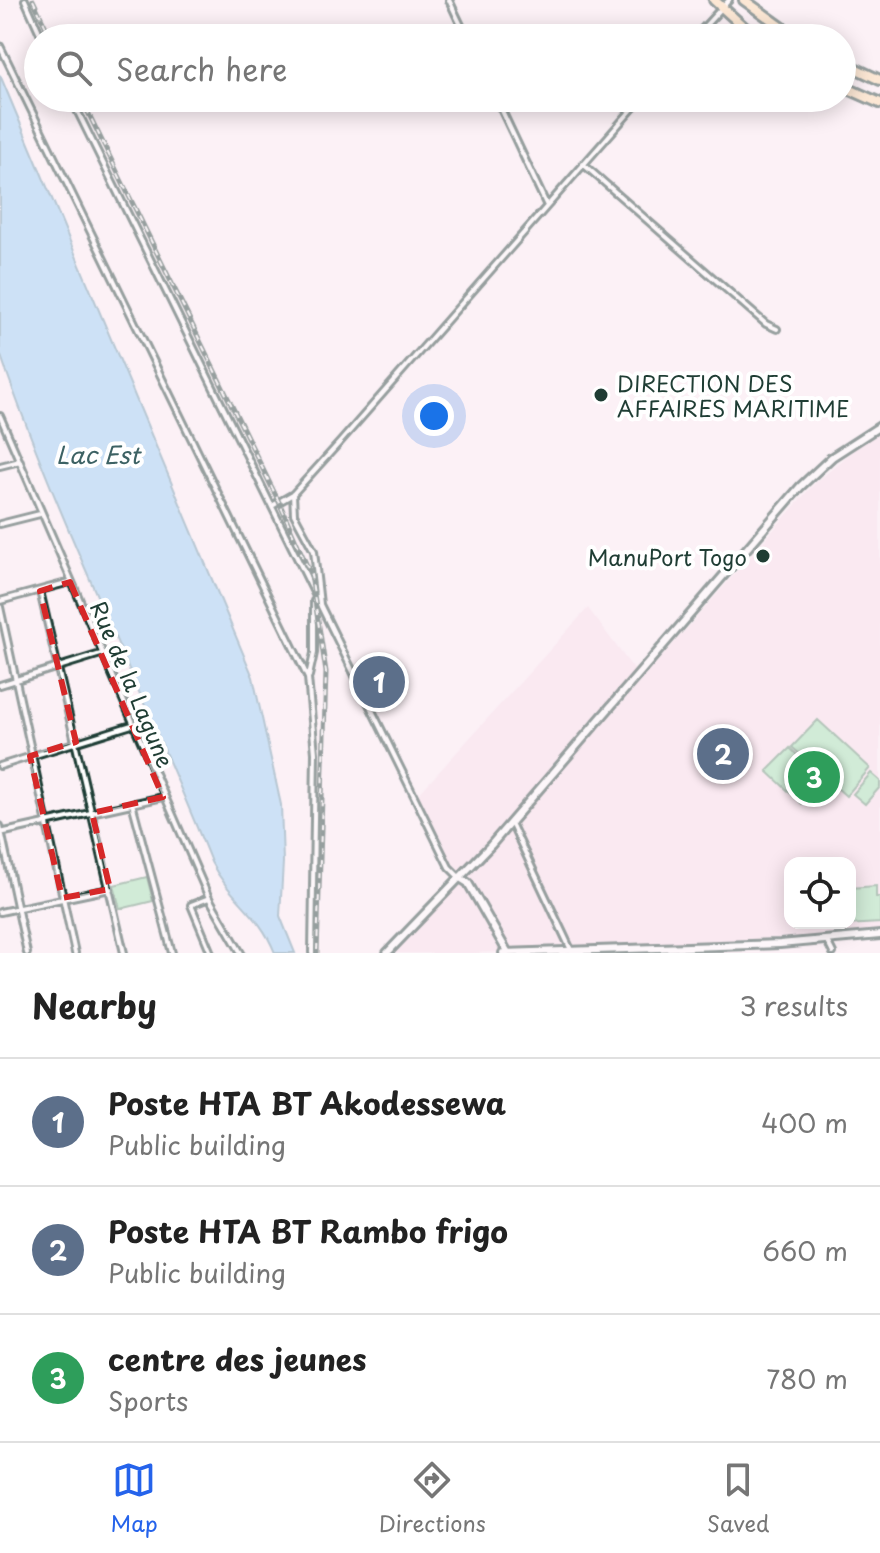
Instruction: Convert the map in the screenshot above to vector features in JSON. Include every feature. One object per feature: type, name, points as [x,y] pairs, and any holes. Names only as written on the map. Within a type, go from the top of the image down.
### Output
[{"type":"highway","points":[[714,0],[740,24]]},
{"type":"highway","points":[[744,0],[777,24]]},
{"type":"highway","points":[[856,69],[880,80]]},
{"type":"highway","points":[[856,92],[880,103]]},
{"type":"main road","points":[[387,953],[511,823],[800,487],[832,457],[880,426]]},
{"type":"main road","points":[[460,878],[468,883],[506,953],[663,950],[880,935]]},
{"type":"street","points":[[25,0],[36,24]]},
{"type":"street","points":[[449,0],[460,24]]},
{"type":"street","points":[[707,24],[729,0]]},
{"type":"street","points":[[0,46],[24,95]]},
{"type":"street","points":[[32,112],[308,678]]},
{"type":"street","points":[[78,112],[272,506],[314,598],[449,867],[460,878]]},
{"type":"street","points":[[503,112],[547,206]]},
{"type":"street","points":[[272,506],[293,494],[629,112]]},
{"type":"street","points":[[583,164],[766,324],[777,329]]},
{"type":"street","name":"Rue de la Lagune","points":[[0,416],[40,514],[135,724],[163,797],[209,898],[241,953]]},
{"type":"street","points":[[0,466],[20,461]]},
{"type":"street","points":[[293,494],[294,514],[314,551],[321,610]]},
{"type":"street","points":[[0,524],[40,514]]},
{"type":"street","points":[[70,582],[0,604],[30,756],[75,953]]},
{"type":"street","points":[[40,591],[124,953]]},
{"type":"street","points":[[312,953],[315,753],[308,678],[314,653],[314,598]]},
{"type":"street","points":[[0,685],[104,653]]},
{"type":"street","points":[[0,766],[135,724]]},
{"type":"street","points":[[1,833],[163,797]]},
{"type":"street","points":[[132,803],[172,953]]},
{"type":"street","points":[[511,823],[571,950]]},
{"type":"street","points":[[0,826],[27,953]]},
{"type":"street","points":[[0,912],[110,889]]},
{"type":"street","points":[[209,898],[191,905],[211,953]]},
{"type":"street","points":[[826,939],[833,953]]},
{"type":"street","points":[[780,944],[785,953]]},
{"type":"street","points":[[733,945],[736,953]]},
{"type":"highlighted area","points":[[70,582],[163,797],[92,813],[110,889],[62,898],[30,756],[76,742],[40,591]]},
{"type":"shaded area","points":[[880,434],[880,933],[475,953],[390,953],[454,889],[573,758],[812,486],[860,445]]},
{"type":"shaded area","points":[[588,608],[635,671],[579,741],[460,873],[447,857],[416,797]]},
{"type":"green space","points":[[818,720],[870,768],[846,796],[792,747]]},
{"type":"green space","points":[[790,748],[806,764],[798,773],[816,791],[802,804],[767,771]]},
{"type":"green space","points":[[871,773],[880,781],[880,787],[865,804],[853,794]]},
{"type":"green space","points":[[147,877],[153,901],[120,909],[114,885]]},
{"type":"green space","points":[[876,886],[876,897],[880,897],[880,923],[856,924],[856,888]]},
{"type":"water","name":"Lac Est","points":[[0,75],[253,677],[281,805],[283,862],[280,916],[295,953],[275,953],[261,927],[227,887],[211,862],[75,545],[0,353]]},
{"type":"railway","points":[[33,0],[44,24]]},
{"type":"railway","points":[[88,112],[279,502],[311,575],[326,672],[317,953]]},
{"type":"place","name":"DIRECTION DES AFFAIRES MARITIME","points":[[601,395]]},
{"type":"place","name":"ManuPort Togo","points":[[763,556]]},
{"type":"place","name":"Poste HTA BT Akodessewa","points":[[379,682]]},
{"type":"place","name":"Poste HTA BT Rambo frigo","points":[[723,754]]},
{"type":"place","name":"centre des jeunes","points":[[814,777]]}]
